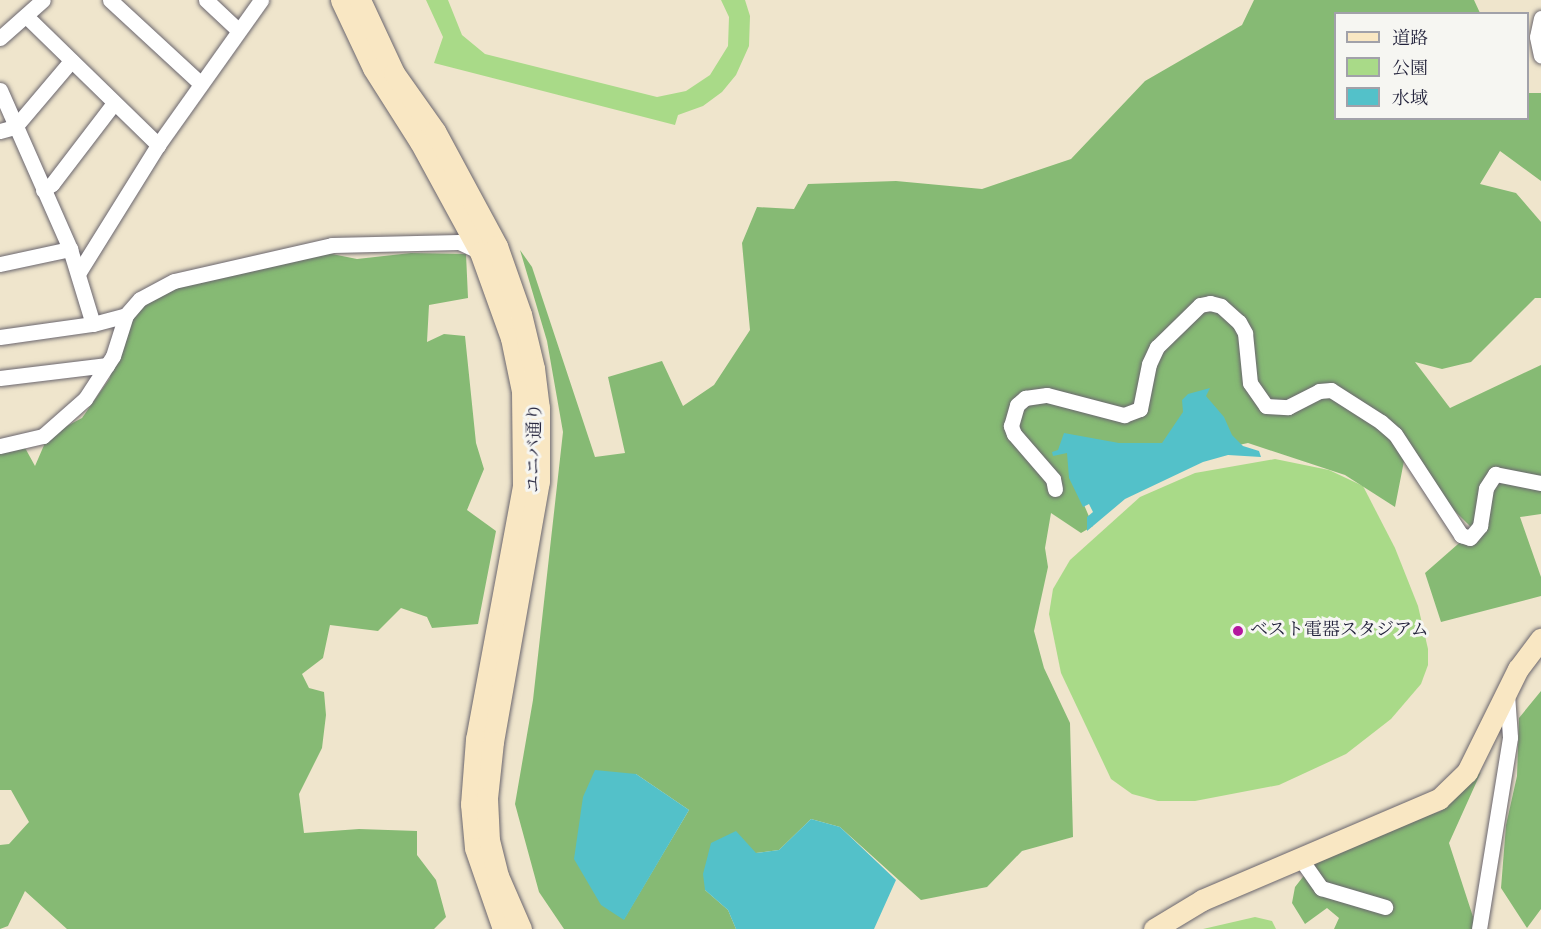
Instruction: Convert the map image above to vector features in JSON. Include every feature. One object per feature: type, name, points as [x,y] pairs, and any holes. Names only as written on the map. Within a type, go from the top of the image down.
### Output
[{"type":"street","points":[[0,38],[43,0]]},
{"type":"street","points":[[110,0],[200,83]]},
{"type":"street","points":[[206,0],[238,30]]},
{"type":"street","points":[[79,272],[158,145],[261,0]]},
{"type":"street","name":"ユニバ通り","points":[[341,0],[373,68],[489,249]]},
{"type":"street","name":"ユニバ通り","points":[[360,0],[394,73],[435,131],[489,249],[512,338],[524,422],[523,486],[476,739],[471,804],[475,848],[513,928]]},
{"type":"street","points":[[26,16],[158,145]]},
{"type":"street","points":[[1541,18],[1537,37],[1541,56]]},
{"type":"street","points":[[0,131],[15,127],[71,61]]},
{"type":"street","points":[[0,90],[70,249],[79,272],[93,324]]},
{"type":"street","points":[[43,190],[52,184],[114,103]]},
{"type":"street","points":[[0,446],[43,436],[85,399],[106,365],[126,315],[140,298],[174,282],[332,245],[459,242],[489,249]]},
{"type":"street","points":[[0,264],[70,249]]},
{"type":"street","points":[[1055,489],[1053,479],[1014,434],[1011,426],[1017,405],[1024,398],[1041,395],[1124,415],[1140,409],[1149,364],[1157,347],[1200,304],[1210,303],[1230,314],[1245,333],[1250,383],[1266,406],[1288,407],[1319,391],[1331,390],[1381,422],[1400,440],[1448,521],[1461,536],[1470,538],[1480,526],[1486,488],[1495,474],[1541,483]]},
{"type":"street","points":[[0,337],[93,324],[126,315]]},
{"type":"street","points":[[0,378],[106,365]]},
{"type":"street","points":[[1154,929],[1202,900],[1439,799],[1467,772],[1518,669],[1541,639]]},
{"type":"street","points":[[1518,669],[1541,666]]},
{"type":"street","points":[[1479,929],[1510,737],[1507,694]]},
{"type":"street","points":[[1300,858],[1321,888],[1385,907]]},
{"type":"green space","points":[[426,0],[448,0],[462,35],[485,54],[657,97],[686,91],[710,75],[728,46],[729,17],[721,0],[745,0],[750,16],[749,46],[736,75],[722,92],[703,106],[678,115],[675,125],[434,63],[443,37]]},
{"type":"green space","points":[[1254,0],[1474,0],[1480,12],[1334,12],[1334,120],[1529,120],[1529,93],[1541,93],[1541,181],[1500,151],[1480,184],[1516,193],[1541,222],[1541,298],[1535,298],[1471,362],[1442,369],[1415,362],[1450,408],[1541,365],[1541,514],[1520,517],[1541,577],[1541,596],[1441,622],[1425,573],[1474,530],[1404,461],[1395,507],[1345,475],[1248,443],[1234,446],[1172,440],[1071,474],[1093,526],[1081,533],[1051,513],[1045,548],[1048,567],[1034,631],[1044,668],[1070,723],[1073,837],[1022,851],[987,887],[921,900],[840,827],[811,819],[779,850],[756,853],[705,890],[728,910],[736,929],[564,929],[539,892],[515,804],[533,700],[563,432],[547,341],[520,250],[532,267],[595,457],[625,453],[608,377],[662,361],[683,406],[714,385],[750,330],[742,243],[757,207],[794,209],[808,184],[896,181],[982,189],[1071,159],[1145,81],[1242,25]],"holes":[[[636,774],[689,810],[624,919]]]},
{"type":"green space","points":[[327,253],[357,259],[411,253],[466,254],[468,298],[429,305],[427,342],[444,334],[465,336],[476,443],[484,469],[467,510],[496,531],[478,624],[432,628],[427,617],[401,608],[378,631],[330,625],[323,658],[302,674],[309,688],[324,692],[326,715],[322,748],[299,794],[304,833],[359,829],[417,831],[417,855],[436,880],[446,917],[434,929],[67,929],[25,891],[8,926],[0,929],[0,845],[9,844],[29,822],[11,790],[0,790],[0,452],[24,446],[35,466],[48,436],[82,418],[110,378],[112,336],[147,299],[199,278]]},
{"type":"green space","name":"ベスト電器スタジアム","points":[[1275,459],[1329,470],[1363,486],[1395,548],[1418,606],[1428,649],[1428,665],[1421,684],[1391,719],[1346,754],[1279,785],[1195,801],[1158,801],[1132,794],[1111,779],[1061,673],[1049,614],[1053,589],[1070,560],[1140,497],[1195,473]]},
{"type":"green space","points":[[1541,691],[1541,909],[1527,928],[1501,888],[1506,825],[1517,776],[1519,718]]},
{"type":"green space","points":[[1481,772],[1449,843],[1477,929],[1334,929],[1339,918],[1327,908],[1305,924],[1292,903],[1295,887],[1317,859],[1375,833],[1441,811]]},
{"type":"green space","points":[[1255,917],[1272,921],[1276,929],[1203,929]]},
{"type":"water","points":[[1210,388],[1206,396],[1224,417],[1232,435],[1243,446],[1259,451],[1261,457],[1228,455],[1203,462],[1125,499],[1087,531],[1087,517],[1093,512],[1089,504],[1083,507],[1069,478],[1067,453],[1053,456],[1052,452],[1058,450],[1064,433],[1119,443],[1162,443],[1183,412],[1182,400],[1188,394]]},
{"type":"water","points":[[595,770],[636,774],[689,810],[624,920],[601,905],[574,859],[583,797]]},
{"type":"water","points":[[811,819],[840,827],[896,880],[874,929],[736,929],[728,910],[705,890],[703,874],[711,843],[736,831],[756,853],[779,850]]},
{"type":"place","name":"ベスト電器スタジアム","points":[[1238,631]]}]
